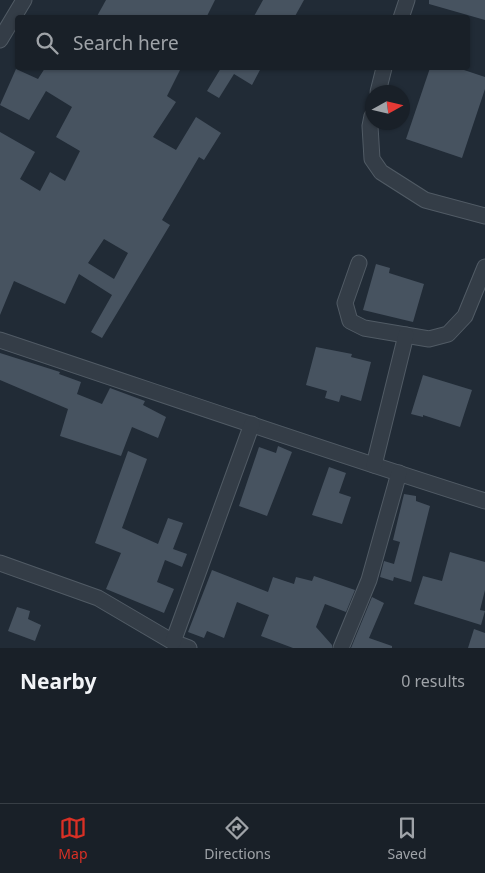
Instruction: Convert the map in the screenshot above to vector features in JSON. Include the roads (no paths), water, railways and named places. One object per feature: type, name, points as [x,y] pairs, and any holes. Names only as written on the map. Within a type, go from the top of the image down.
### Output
[{"type":"street","points":[[0,40],[24,0]]},
{"type":"street","points":[[402,15],[407,0]]},
{"type":"street","points":[[380,85],[384,70]]},
{"type":"street","points":[[370,130],[372,158],[381,172],[425,200],[485,216]]},
{"type":"street","points":[[359,263],[346,303],[350,321],[364,328],[429,339],[448,334],[465,316],[485,267]]},
{"type":"street","points":[[374,465],[406,335]]},
{"type":"street","points":[[0,340],[321,449],[485,501]]},
{"type":"street","points":[[173,642],[252,424]]},
{"type":"street","points":[[341,648],[369,580],[399,473]]},
{"type":"street","points":[[0,563],[98,598],[173,642],[188,648]]}]
